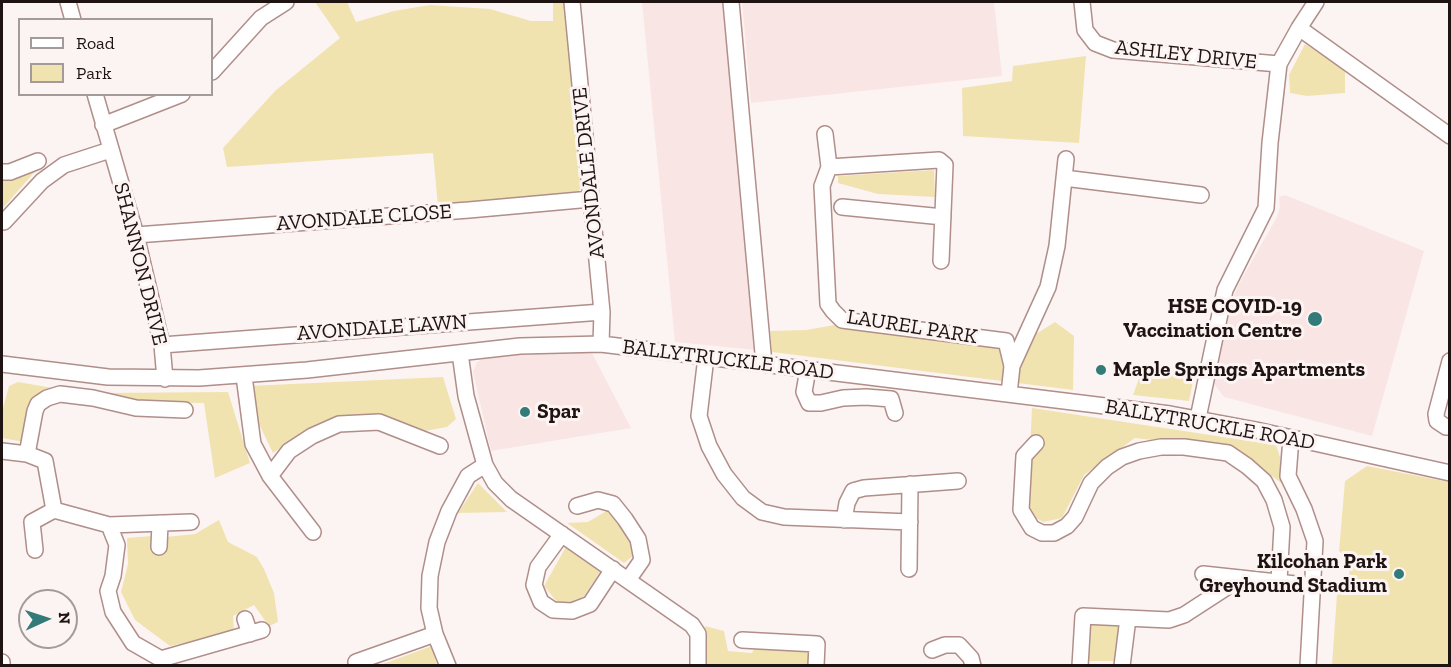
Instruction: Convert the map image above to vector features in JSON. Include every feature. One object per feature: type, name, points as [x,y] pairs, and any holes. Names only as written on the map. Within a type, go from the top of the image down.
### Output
[{"type":"street","points":[[68,2],[72,18]]},
{"type":"street","points":[[213,71],[261,18],[286,2]]},
{"type":"street","name":"AVONDALE DRIVE","points":[[572,2],[602,312],[601,344]]},
{"type":"street","points":[[731,2],[764,364]]},
{"type":"street","name":"ASHLEY DRIVE","points":[[1083,2],[1085,30],[1095,43],[1113,50],[1279,64],[1270,143],[1266,208],[1225,290],[1197,418]]},
{"type":"street","points":[[1279,64],[1316,2]]},
{"type":"street","points":[[1299,28],[1449,136]]},
{"type":"street","name":"SHANNON DRIVE","points":[[95,96],[136,235],[162,345],[165,379]]},
{"type":"street","points":[[103,125],[177,96]]},
{"type":"street","name":"LAUREL PARK","points":[[825,134],[829,167],[822,186],[828,304],[832,311],[842,320],[1006,341],[1012,366]]},
{"type":"street","points":[[4,222],[42,181],[64,165],[110,150]]},
{"type":"street","name":"LAUREL PARK","points":[[1009,394],[1012,366],[1048,287],[1057,246],[1066,159]]},
{"type":"street","points":[[829,167],[939,160],[945,165],[941,261]]},
{"type":"street","points":[[2,172],[10,172],[38,161]]},
{"type":"street","points":[[1064,178],[1201,195]]},
{"type":"street","name":"AVONDALE CLOSE","points":[[136,235],[591,199]]},
{"type":"street","points":[[842,207],[943,217]]},
{"type":"street","name":"AVONDALE LAWN","points":[[162,345],[602,312]]},
{"type":"street","name":"BALLYTRUCKLE ROAD","points":[[2,364],[73,374],[165,379],[244,376],[535,345],[601,344],[1197,418],[1449,473]]},
{"type":"street","points":[[460,353],[466,396],[485,465],[495,483],[511,499],[692,625],[698,634],[698,666]]},
{"type":"street","points":[[706,357],[699,416],[709,446],[724,474],[743,498],[762,512],[784,517],[910,522]]},
{"type":"street","points":[[1449,361],[1436,414],[1437,421],[1449,427]]},
{"type":"street","points":[[808,369],[804,392],[809,403],[866,397],[891,399],[895,413]]},
{"type":"street","points":[[244,376],[253,444],[270,476],[313,532]]},
{"type":"street","points":[[27,454],[34,411],[38,404],[60,394],[93,398],[136,408],[186,410]]},
{"type":"street","points":[[270,476],[289,451],[312,436],[339,424],[379,422],[440,446]]},
{"type":"street","points":[[1291,438],[1288,476],[1304,508],[1315,541],[1308,666]]},
{"type":"street","points":[[1036,443],[1024,456],[1021,510],[1032,528],[1042,533],[1054,533],[1067,526],[1092,483],[1107,467],[1122,457],[1161,447],[1184,447],[1228,453],[1264,481],[1274,500],[1282,527],[1279,581]]},
{"type":"street","points":[[2,451],[27,454],[45,461],[54,510]]},
{"type":"street","points":[[448,666],[435,634],[429,608],[430,576],[437,542],[448,511],[468,476],[485,465]]},
{"type":"street","points":[[844,520],[847,503],[853,491],[864,488],[958,481]]},
{"type":"street","points":[[909,569],[910,484]]},
{"type":"street","points":[[577,506],[598,500],[606,502],[613,504],[625,519],[638,539],[642,560],[628,580]]},
{"type":"street","points":[[35,550],[32,522],[54,510],[109,525],[190,522]]},
{"type":"street","points":[[159,547],[160,523]]},
{"type":"street","points":[[109,525],[117,545],[113,576],[108,591],[113,612],[133,643],[162,662],[252,627]]},
{"type":"street","points":[[562,534],[538,567],[534,585],[541,602],[553,610],[572,611],[590,604],[613,569]]},
{"type":"street","points":[[1203,574],[1314,586]]},
{"type":"street","points":[[1080,666],[1083,616],[1169,620],[1184,615],[1241,578]]},
{"type":"street","points":[[1122,666],[1128,618]]},
{"type":"street","points":[[356,662],[435,634]]},
{"type":"street","points":[[742,640],[817,644],[816,666]]},
{"type":"street","points":[[932,650],[945,645],[959,645],[971,658],[973,666]]},
{"type":"shaded area","points":[[642,2],[724,2],[756,350],[675,342]]},
{"type":"shaded area","points":[[742,2],[994,2],[1002,76],[751,103]]},
{"type":"shaded area","name":"HSE COVID-19 Vaccination Centre","points":[[1285,195],[1424,251],[1372,436],[1224,397],[1214,384],[1221,336],[1231,302],[1277,217],[1280,207],[1279,197]]},
{"type":"shaded area","points":[[560,352],[592,353],[631,428],[491,451],[473,372],[477,362],[488,357]]},
{"type":"green space","points":[[315,2],[347,2],[356,22],[394,11],[430,5],[490,9],[531,21],[553,21],[553,2],[565,2],[584,178],[579,191],[566,196],[438,207],[433,153],[227,167],[223,148],[275,91],[340,38]]},
{"type":"green space","points":[[1305,44],[1345,70],[1345,93],[1307,96],[1290,93],[1289,75]]},
{"type":"green space","points":[[1086,56],[1079,143],[963,136],[962,88],[1012,81],[1013,66]]},
{"type":"green space","points":[[39,167],[2,209],[2,178]]},
{"type":"green space","points":[[934,170],[935,197],[878,194],[838,183],[838,176]]},
{"type":"green space","points":[[1055,322],[1074,336],[1073,390],[772,352],[770,331],[806,330],[835,325],[1015,347]]},
{"type":"green space","points":[[1142,370],[1195,372],[1189,401],[1133,395]]},
{"type":"green space","points":[[443,377],[456,419],[447,427],[425,431],[382,415],[340,417],[302,433],[273,453],[258,422],[249,386]]},
{"type":"green space","points":[[18,382],[53,388],[41,394],[24,442],[2,438],[2,412],[9,386]]},
{"type":"green space","points":[[228,392],[250,463],[215,478],[204,403],[137,402],[105,393]]},
{"type":"green space","points":[[1032,408],[1276,445],[1280,457],[1281,483],[1252,460],[1231,449],[1135,438],[1084,475],[1062,518],[1043,522],[1027,512]]},
{"type":"green space","name":"Kilcohan Park Greyhound Stadium","points":[[1367,466],[1449,482],[1449,665],[1332,665],[1337,594],[1348,586],[1350,563],[1339,551],[1345,481]]},
{"type":"green space","points":[[478,483],[507,512],[458,513]]},
{"type":"green space","points":[[608,510],[635,546],[633,556],[624,563],[567,523],[588,522]]},
{"type":"green space","points":[[219,520],[228,542],[257,557],[264,569],[274,593],[278,622],[269,626],[254,605],[233,616],[234,632],[170,646],[135,620],[121,592],[128,564],[127,538],[152,536],[155,553],[165,553],[166,537],[195,534]]},
{"type":"green space","points":[[567,545],[602,569],[584,596],[571,602],[557,602],[544,586]]},
{"type":"green space","points":[[1088,621],[1119,621],[1118,661],[1087,661]]},
{"type":"green space","points":[[705,626],[724,631],[728,651],[752,653],[756,645],[808,648],[808,665],[707,665]]},
{"type":"green space","points":[[432,646],[437,665],[380,665]]},
{"type":"place","name":"HSE COVID-19 Vaccination Centre","points":[[1315,319]]},
{"type":"place","name":"Maple Springs Apartments","points":[[1101,370]]},
{"type":"place","name":"Spar","points":[[525,412]]},
{"type":"place","name":"Kilcohan Park Greyhound Stadium","points":[[1399,574]]}]
